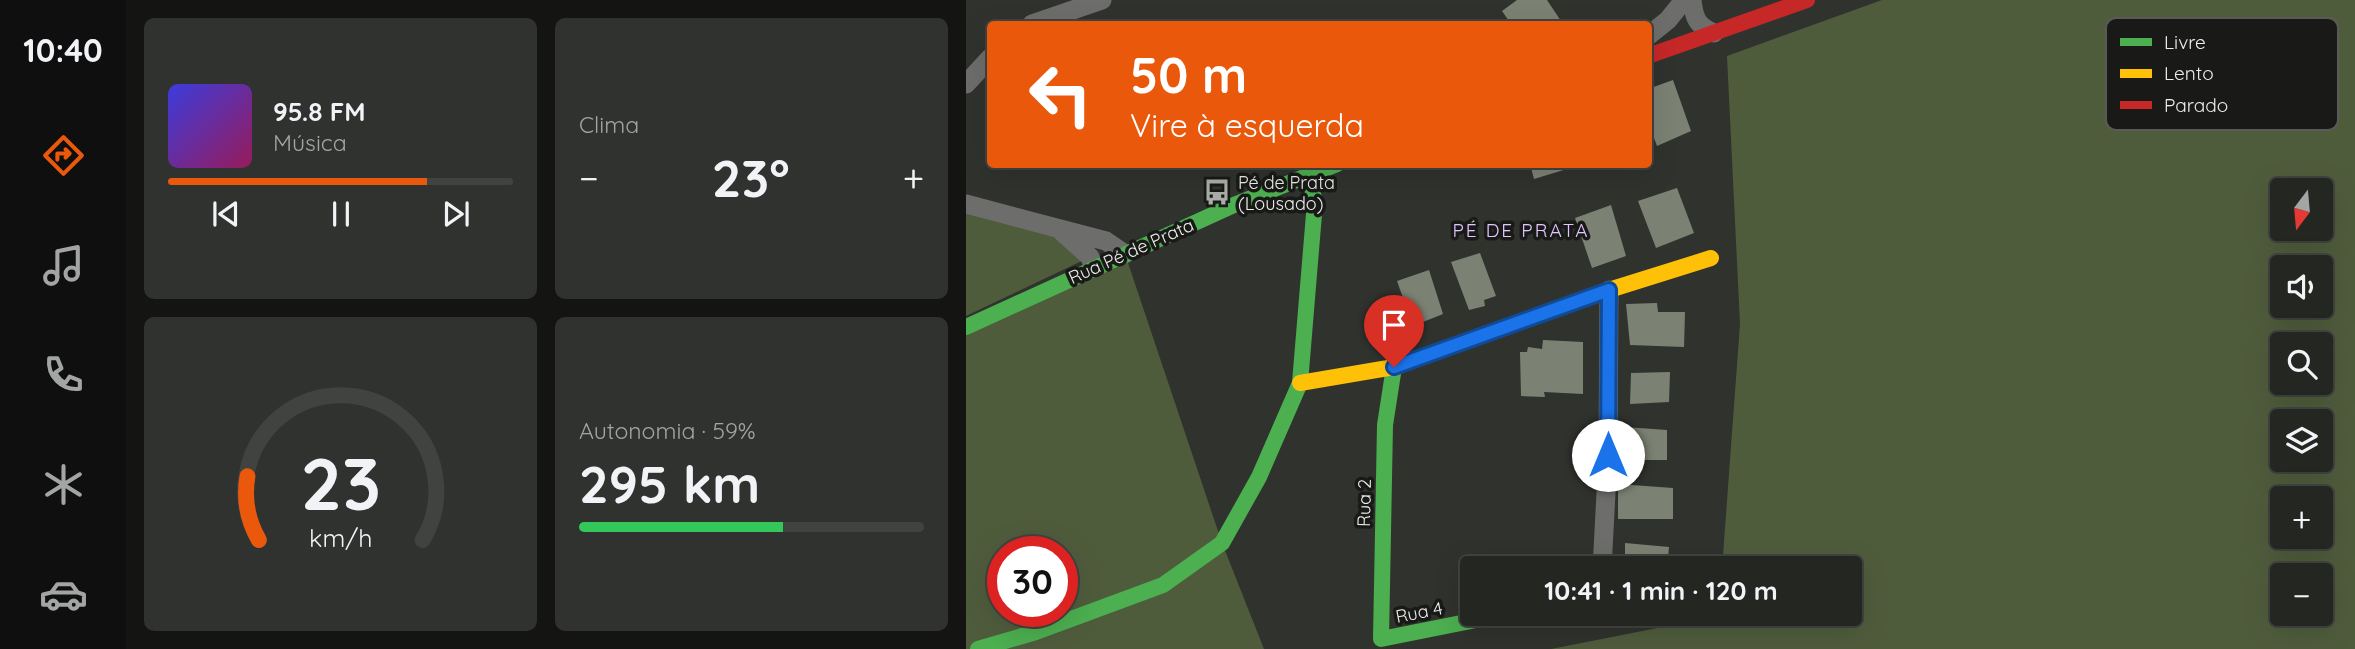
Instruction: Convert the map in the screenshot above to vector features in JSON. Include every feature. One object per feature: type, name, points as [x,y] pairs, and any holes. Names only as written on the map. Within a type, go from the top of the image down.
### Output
[{"type":"street","points":[[1041,21],[1102,0]]},
{"type":"street","points":[[1652,33],[1668,20],[1684,0]]},
{"type":"street","points":[[1692,0],[1693,16],[1701,27],[1714,33]]},
{"type":"street","points":[[1652,56],[1807,0]]},
{"type":"street","points":[[966,84],[987,61]]},
{"type":"street","name":"Rua Pé de Prata","points":[[966,327],[1234,205],[1328,168]]},
{"type":"street","points":[[978,649],[1036,632],[1163,585],[1222,543],[1259,477],[1300,383],[1315,202],[1309,176]]},
{"type":"street","points":[[966,204],[1106,241],[1125,254]]},
{"type":"street","points":[[1059,229],[1090,257],[1094,268]]},
{"type":"street","points":[[1300,383],[1394,367],[1609,290],[1711,258]]},
{"type":"street","points":[[1603,556],[1608,455],[1609,290]]},
{"type":"street","name":"Rua 2","points":[[1381,639],[1385,425],[1394,367]]},
{"type":"street","name":"Rua 4","points":[[1381,639],[1460,623]]},
{"type":"green space","points":[[1882,0],[2355,0],[2355,649],[1551,649],[1668,626],[1862,626],[1862,556],[1723,556],[1740,324],[1727,56]]},
{"type":"green space","points":[[966,204],[1059,229],[1090,257],[966,316]]},
{"type":"green space","points":[[1125,254],[1222,543],[1264,649],[966,649],[966,327]]},
{"type":"building","points":[[1517,0],[1547,0],[1561,21],[1509,21],[1502,11]]},
{"type":"building","points":[[1673,80],[1691,131],[1657,146],[1652,133],[1652,88]]},
{"type":"building","points":[[1531,168],[1567,169],[1534,179]]},
{"type":"building","points":[[1677,188],[1694,233],[1656,248],[1638,201]]},
{"type":"building","points":[[1611,205],[1626,256],[1592,268],[1575,218]]},
{"type":"building","points":[[1480,253],[1496,296],[1484,300],[1485,306],[1469,310],[1451,262]]},
{"type":"building","points":[[1429,270],[1443,314],[1413,326],[1397,281]]},
{"type":"building","points":[[1657,303],[1658,312],[1685,312],[1684,347],[1630,345],[1626,304]]},
{"type":"building","points":[[1543,340],[1583,342],[1583,394],[1544,392],[1545,397],[1521,396],[1520,352],[1527,352],[1528,347],[1542,349]]},
{"type":"building","points":[[1670,372],[1669,402],[1630,404],[1631,373]]},
{"type":"building","points":[[1625,427],[1667,430],[1667,460],[1626,460]]},
{"type":"building","points":[[1618,484],[1673,488],[1673,519],[1618,519]]},
{"type":"building","points":[[1625,543],[1669,547],[1668,556],[1625,556]]},
{"type":"traffic: fast","points":[[966,327],[1234,205],[1327,168]]},
{"type":"traffic: fast","points":[[978,649],[1036,632],[1163,585],[1222,543],[1259,477],[1300,383],[1315,202],[1309,176]]},
{"type":"traffic: fast","points":[[1394,367],[1385,425],[1381,639],[1460,623]]},
{"type":"traffic: slow","points":[[1300,383],[1394,367],[1609,290],[1711,258]]},
{"type":"traffic: jam","points":[[1652,55],[1807,0]]},
{"type":"place","name":"Pé de Prata (Lousado)","points":[[1217,192]]},
{"type":"district","name":"PÉ DE PRATA","points":[[1521,230]]},
{"type":"route","points":[[1394,367],[1609,290],[1608,455]]}]
